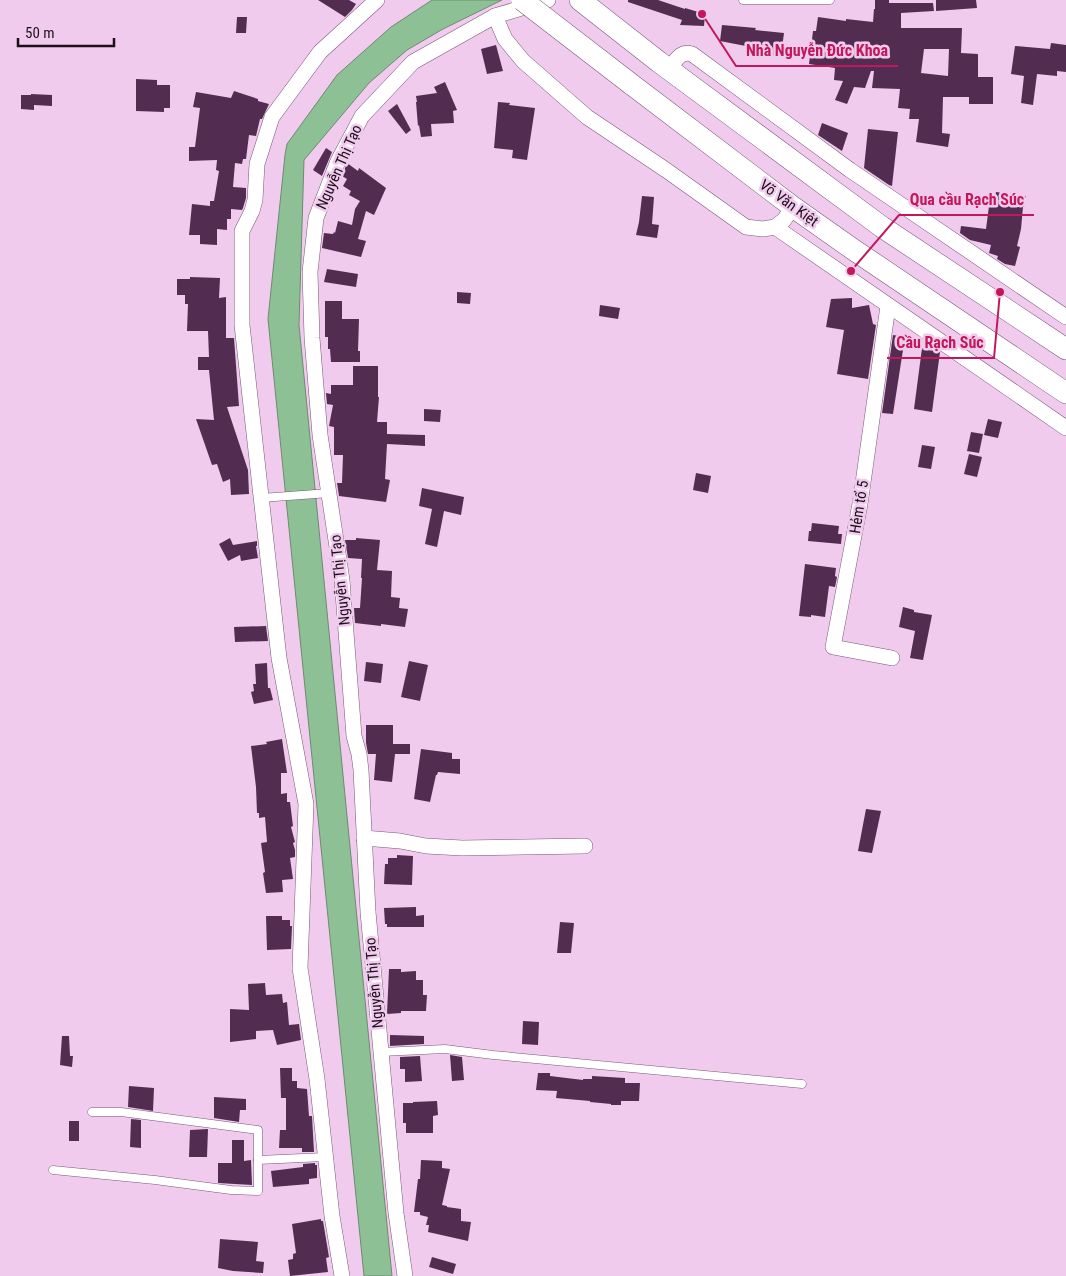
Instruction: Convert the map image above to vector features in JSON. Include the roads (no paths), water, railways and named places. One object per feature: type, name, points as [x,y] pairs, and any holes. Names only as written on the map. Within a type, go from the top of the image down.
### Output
[{"type":"main road","name":"Võ Văn Kiệt","points":[[522,0],[630,84],[854,250],[1066,394]]},
{"type":"main road","points":[[580,0],[664,66],[882,227],[1066,349]]},
{"type":"street","points":[[342,1276],[332,1216],[317,1078],[300,968],[306,804],[279,658],[268,498],[242,324],[242,231],[255,200],[257,164],[272,117],[320,52],[377,0]]},
{"type":"street","name":"Nguyễn Thị Tạo","points":[[405,1276],[396,1213],[380,1052],[368,912],[361,770],[354,736],[342,580],[322,494],[320,436],[312,338],[310,272],[316,218],[338,162],[362,116],[412,62],[495,16],[548,0]]},
{"type":"street","points":[[495,16],[505,39],[523,61],[587,117],[746,227],[762,229],[775,227],[784,220],[794,206]]},
{"type":"street","points":[[664,66],[682,53],[692,54],[850,170],[1066,318]]},
{"type":"street","points":[[775,227],[1066,428]]},
{"type":"street","name":"Hẻm tổ 5","points":[[888,306],[860,504],[833,647],[892,658]]},
{"type":"street","points":[[364,838],[400,841],[426,846],[462,848],[585,846]]},
{"type":"lane","points":[[743,0],[830,0]]},
{"type":"lane","points":[[268,498],[322,494]]},
{"type":"lane","points":[[380,1052],[445,1049],[802,1084]]},
{"type":"lane","points":[[53,1170],[155,1180],[230,1190],[258,1191],[258,1130],[121,1112],[92,1112]]},
{"type":"lane","points":[[258,1160],[326,1157]]},
{"type":"place","name":"Nhà Nguyễn Đức Khoa","points":[[702,14]]},
{"type":"place","name":"Qua cầu Rạch Súc","points":[[851,271]]},
{"type":"place","name":"Cầu Rạch Súc","points":[[1000,292]]}]
